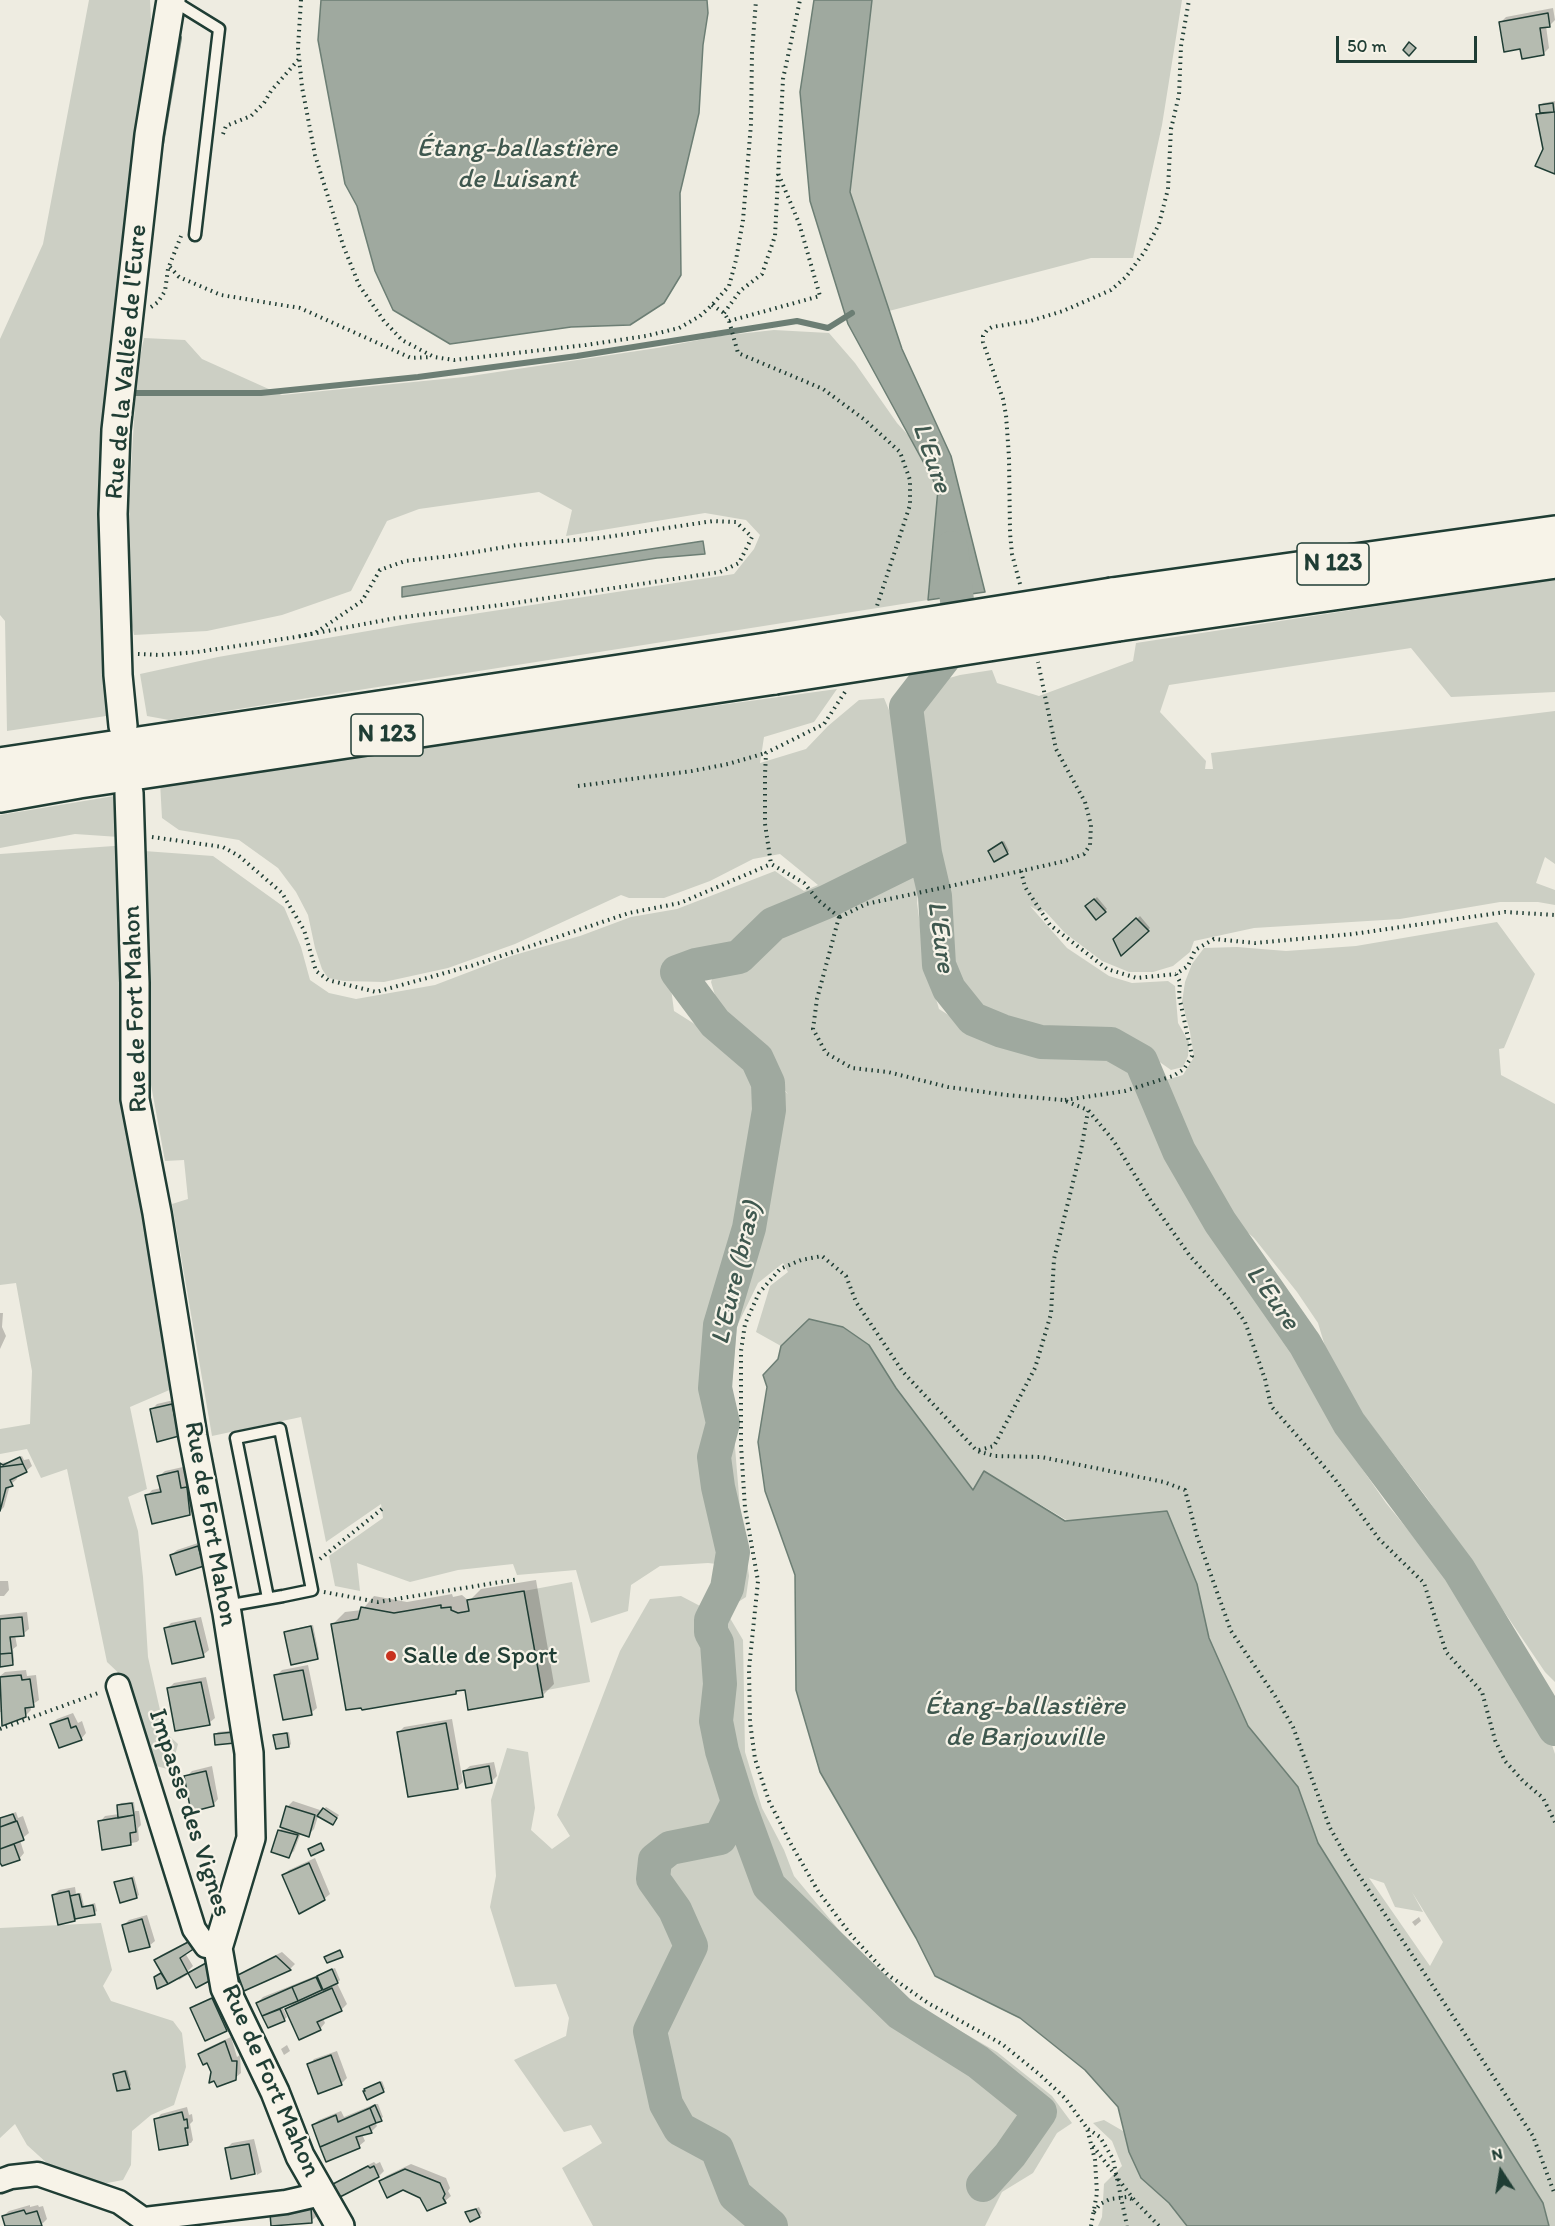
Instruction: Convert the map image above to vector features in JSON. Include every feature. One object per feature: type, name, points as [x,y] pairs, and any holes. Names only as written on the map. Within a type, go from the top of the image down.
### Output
[{"type":"main road","name":"N 123","points":[[0,795],[774,663],[1115,610],[1555,533]]},
{"type":"main road","name":"N 123","points":[[1115,610],[1555,561]]},
{"type":"main road","name":"N 123","points":[[0,765],[774,663]]},
{"type":"street","name":"Rue de la Vallée de l'Eure","points":[[123,726],[117,649],[113,514],[116,430],[149,135],[171,0]]},
{"type":"street","name":"Rue de Fort Mahon","points":[[129,794],[135,983],[135,1099],[157,1213],[249,1753],[251,1838],[218,1948],[225,1988],[275,2092],[300,2156],[340,2226]]},
{"type":"street","name":"Impasse des Vignes","points":[[118,1686],[194,1929],[206,1946],[218,1948]]},
{"type":"street","points":[[0,2181],[11,2177],[38,2174],[119,2202],[149,2222],[286,2202],[321,2194]]},
{"type":"lane","points":[[171,0],[219,29],[195,236]]},
{"type":"lane","points":[[225,1606],[268,1599],[312,1590],[280,1429],[236,1438],[268,1599]]},
{"type":"path","points":[[301,0],[298,48],[302,87],[315,155],[343,246],[359,285],[384,321],[402,340],[434,357]]},
{"type":"path","points":[[169,267],[179,277],[221,295],[300,308],[411,358],[434,357],[454,360],[586,345],[646,336],[679,328],[700,316],[729,286],[736,260],[743,220],[751,124],[752,53],[756,0]]},
{"type":"path","points":[[724,313],[740,291],[762,274],[775,236],[783,79],[800,0]]},
{"type":"path","points":[[1020,585],[1015,569],[1010,533],[1006,415],[983,336],[992,327],[1030,321],[1064,311],[1111,290],[1126,277],[1145,251],[1159,224],[1168,189],[1171,129],[1179,95],[1181,46],[1189,0]]},
{"type":"path","points":[[729,321],[820,297],[799,223],[777,170]]},
{"type":"path","points":[[712,305],[724,313],[729,321],[738,353],[823,389],[865,420],[900,452],[910,480],[910,505],[872,620]]},
{"type":"path","points":[[117,649],[130,654],[160,655],[296,637],[396,618],[508,604],[720,572],[739,563],[752,537],[736,522],[713,521],[600,538],[517,545],[405,561],[380,570],[362,601],[342,615],[315,633],[296,637]]},
{"type":"path","points":[[578,786],[692,771],[766,753],[824,724],[848,686]]},
{"type":"path","points":[[1044,691],[1056,749],[1085,802],[1091,825],[1090,844],[1084,854],[1021,872],[866,904],[839,917],[817,999],[813,1029],[826,1053],[852,1068],[888,1072],[948,1087],[1063,1100],[1125,1091],[1173,1076],[1184,1069],[1192,1056],[1179,996],[1180,982],[1176,974]]},
{"type":"path","points":[[766,753],[765,824],[771,864]]},
{"type":"path","points":[[149,837],[223,847],[239,856],[268,880],[288,903],[304,930],[316,971],[328,980],[376,992],[474,965],[629,913],[680,903],[771,864]]},
{"type":"path","points":[[771,864],[804,884],[818,900],[839,917]]},
{"type":"path","points":[[1021,872],[1025,887],[1050,925],[1107,969],[1137,978],[1176,974],[1188,966],[1195,950],[1214,939],[1255,943],[1331,936],[1505,912],[1555,915]]},
{"type":"path","points":[[1063,1100],[1088,1110],[1113,1140],[1151,1201],[1190,1256],[1228,1298],[1245,1322],[1265,1378],[1271,1407],[1334,1478],[1379,1539],[1424,1583],[1446,1652],[1482,1692],[1494,1740],[1505,1761],[1543,1798],[1555,1821]]},
{"type":"path","points":[[977,1451],[994,1446],[1035,1368],[1051,1314],[1054,1259],[1081,1150],[1088,1110]]},
{"type":"path","points":[[1126,2226],[1113,2159],[1100,2137],[1087,2128],[1065,2098],[1002,2044],[928,2003],[888,1975],[851,1935],[818,1891],[769,1801],[755,1759],[750,1722],[749,1669],[758,1581],[745,1508],[741,1445],[741,1351],[745,1324],[759,1293],[780,1269],[801,1260],[822,1256],[846,1276],[856,1302],[903,1372],[977,1451],[995,1455],[1041,1457],[1164,1482],[1185,1490],[1197,1536],[1231,1631],[1293,1727],[1330,1828],[1346,1856],[1533,2136],[1555,2195]]},
{"type":"path","points":[[308,1569],[382,1509]]},
{"type":"path","points":[[312,1590],[378,1602],[519,1579]]},
{"type":"path","points":[[0,1729],[118,1686]]},
{"type":"path","points":[[1087,2128],[1092,2145],[1096,2193],[1091,2226]]},
{"type":"path","points":[[1092,2145],[1135,2201],[1160,2226]]},
{"type":"path","points":[[1093,2213],[1100,2204],[1110,2199],[1127,2197],[1135,2201]]},
{"type":"shaded area","points":[[89,0],[150,0],[151,19],[104,471],[106,716],[7,731],[5,621],[0,615],[0,339],[43,244]]},
{"type":"shaded area","points":[[866,0],[1182,0],[1162,125],[1133,258],[1091,258],[889,311],[850,192],[856,61]]},
{"type":"shaded area","points":[[774,330],[829,333],[855,363],[897,423],[919,447],[938,489],[928,600],[169,720],[147,716],[140,674],[218,657],[408,624],[734,574],[754,549],[760,535],[746,520],[705,513],[566,536],[572,510],[539,492],[419,509],[387,521],[351,591],[282,615],[207,631],[134,635],[128,606],[123,546],[130,486],[137,372],[144,338],[185,340],[202,359],[282,395],[464,377],[657,348],[720,336]]},
{"type":"shaded area","points":[[1555,579],[1555,692],[1451,697],[1411,648],[1169,685],[1160,712],[1206,761],[1205,769],[1213,769],[1211,753],[1555,711],[1555,864],[1545,857],[1536,883],[1555,890],[1555,905],[1538,902],[1500,902],[1400,919],[1254,928],[1194,941],[1190,952],[1173,966],[1153,972],[1129,972],[1102,961],[1065,933],[1044,910],[1040,912],[1030,906],[1067,948],[1109,976],[1132,983],[1168,981],[1175,986],[1178,1023],[1189,1042],[1188,1056],[1183,1067],[1171,1070],[1134,1044],[1098,1027],[1065,1031],[1022,1032],[990,1016],[958,991],[948,958],[950,914],[947,897],[936,883],[933,848],[925,811],[914,709],[935,682],[992,670],[997,683],[1039,696],[1133,661],[1136,643]]},
{"type":"shaded area","points":[[837,689],[814,722],[764,737],[760,763],[806,749],[828,726],[859,700],[884,698],[900,737],[898,769],[909,804],[920,872],[917,903],[925,961],[939,1009],[985,1038],[1028,1051],[1055,1048],[1107,1051],[1130,1065],[1189,1188],[1260,1286],[1340,1437],[1386,1503],[1484,1623],[1550,1739],[1555,1754],[1555,2226],[1549,2226],[1544,2205],[1318,1843],[1298,1787],[1248,1726],[1209,1638],[1197,1584],[1167,1511],[1068,1521],[984,1471],[974,1491],[896,1388],[869,1345],[843,1327],[809,1320],[781,1346],[756,1332],[770,1286],[788,1272],[783,1263],[758,1283],[737,1326],[732,1382],[740,1508],[749,1576],[746,1597],[735,1604],[717,1564],[708,1563],[660,1566],[631,1585],[628,1611],[591,1623],[576,1570],[517,1575],[513,1564],[458,1570],[410,1582],[357,1563],[360,1591],[335,1586],[329,1556],[383,1518],[381,1504],[326,1542],[301,1417],[212,1436],[172,1204],[188,1199],[184,1160],[165,1161],[147,1063],[144,851],[213,856],[284,907],[301,947],[310,980],[329,993],[356,999],[435,985],[511,956],[580,936],[631,917],[677,909],[775,871],[804,891],[818,885],[780,854],[753,859],[710,881],[664,898],[629,898],[621,895],[515,944],[448,968],[384,982],[344,981],[328,978],[322,969],[308,915],[296,892],[278,868],[239,840],[179,830],[162,818],[160,782]],"holes":[[[667,958],[719,961],[711,982],[721,1015],[788,1094],[739,1052],[674,1011]],[[1369,1878],[1384,1883],[1395,1907],[1423,1912],[1412,1892],[1443,1942],[1430,1966]]]},
{"type":"shaded area","points":[[120,795],[119,837],[75,834],[0,848],[0,815]]},
{"type":"shaded area","points":[[128,845],[125,1109],[174,1388],[130,1407],[147,1489],[128,1497],[138,1531],[148,1657],[165,1732],[178,1744],[171,1770],[149,1764],[126,1680],[107,1662],[67,1469],[41,1478],[27,1449],[0,1454],[0,1429],[30,1424],[32,1371],[16,1283],[0,1285],[0,854]]},
{"type":"shaded area","points":[[1497,922],[1535,974],[1504,1048],[1499,1049],[1501,1075],[1555,1104],[1555,1682],[1545,1672],[1427,1498],[1363,1414],[1331,1366],[1318,1323],[1297,1292],[1254,1238],[1213,1202],[1186,1151],[1173,1116],[1156,1083],[1183,1075],[1194,1057],[1182,1002],[1185,982],[1192,964],[1204,948],[1237,947],[1286,951],[1356,946]]},
{"type":"shaded area","points":[[572,1582],[590,1682],[542,1691],[524,1591]]},
{"type":"shaded area","points":[[681,1596],[702,1607],[706,1636],[724,1608],[743,1640],[745,1752],[762,1808],[784,1850],[794,1876],[882,1977],[912,2003],[997,2052],[1052,2096],[1072,2123],[1057,2133],[1033,2173],[1002,2192],[985,2226],[593,2226],[562,2168],[602,2143],[591,2125],[564,2132],[514,2060],[566,2036],[569,2018],[556,1984],[515,1987],[490,1907],[496,1876],[491,1800],[507,1748],[528,1752],[535,1808],[531,1830],[552,1849],[570,1836],[557,1815],[620,1651],[650,1599]]},
{"type":"shaded area","points":[[101,1923],[112,1970],[103,1986],[111,2001],[173,2021],[182,2033],[186,2067],[174,2105],[151,2115],[132,2131],[131,2165],[123,2180],[102,2184],[49,2165],[27,2145],[15,2124],[0,2138],[0,1928]]},
{"type":"shaded area","points":[[1104,2120],[1123,2131],[1129,2152],[1141,2178],[1169,2203],[1187,2226],[1098,2226],[1102,2217],[1104,2184],[1122,2166],[1112,2141],[1093,2123]]},
{"type":"water","name":"Étang-ballastière de Luisant","points":[[321,0],[707,0],[708,13],[703,45],[699,113],[680,193],[681,275],[664,303],[630,325],[571,327],[450,344],[393,310],[375,271],[357,206],[345,184],[318,40]]},
{"type":"water","points":[[814,0],[872,0],[850,192],[902,349],[951,456],[985,592],[928,600],[938,489],[848,324],[810,201],[800,92]]},
{"type":"water","points":[[703,541],[705,554],[657,558],[402,597],[402,587]]},
{"type":"water","name":"Étang-ballastière de Barjouville","points":[[809,1319],[843,1327],[869,1345],[896,1388],[973,1490],[984,1471],[1065,1521],[1167,1511],[1197,1584],[1209,1638],[1248,1726],[1298,1787],[1318,1843],[1543,2203],[1549,2226],[1187,2226],[1169,2203],[1141,2178],[1129,2152],[1118,2107],[1085,2070],[1020,2018],[935,1976],[916,1938],[820,1772],[796,1690],[795,1575],[765,1491],[758,1442],[767,1387],[763,1375],[778,1359],[781,1346]]},
{"type":"building","points":[[1548,13],[1550,27],[1540,28],[1544,55],[1522,59],[1520,49],[1504,52],[1499,22]]},
{"type":"building","points":[[1409,42],[1416,48],[1409,56],[1403,50]]},
{"type":"building","points":[[1553,103],[1554,112],[1540,113],[1539,105]]},
{"type":"building","points":[[1555,112],[1555,174],[1535,166],[1543,149],[1536,114]]},
{"type":"building","points":[[1002,842],[1008,854],[994,862],[988,851]]},
{"type":"building","points":[[1094,899],[1106,912],[1096,920],[1085,906]]},
{"type":"building","points":[[1136,918],[1149,931],[1121,956],[1113,939]]},
{"type":"building","points":[[172,1404],[179,1436],[157,1442],[150,1409]]},
{"type":"building","points":[[20,1457],[23,1464],[0,1467],[0,1463],[3,1465]]},
{"type":"building","points":[[23,1464],[27,1472],[10,1480],[13,1486],[6,1488],[0,1511],[0,1467]]},
{"type":"building","points":[[178,1471],[181,1488],[187,1487],[190,1515],[152,1524],[145,1495],[161,1492],[157,1476]]},
{"type":"building","points":[[198,1546],[204,1566],[176,1575],[170,1555]]},
{"type":"building","points":[[524,1591],[543,1697],[468,1710],[465,1690],[456,1691],[456,1694],[362,1710],[361,1708],[346,1710],[331,1624],[358,1619],[361,1607],[394,1613],[441,1605],[441,1608],[451,1607],[451,1610],[458,1613],[469,1611],[467,1600]]},
{"type":"building","points":[[22,1617],[24,1636],[10,1637],[12,1653],[0,1654],[0,1619]]},
{"type":"building","points":[[195,1621],[204,1657],[172,1664],[164,1628]]},
{"type":"building","points":[[311,1626],[318,1659],[291,1665],[284,1632]]},
{"type":"building","points":[[12,1653],[13,1665],[0,1667],[0,1654]]},
{"type":"building","points":[[303,1670],[312,1715],[283,1720],[274,1675]]},
{"type":"building","points":[[21,1675],[22,1680],[30,1679],[34,1707],[25,1708],[26,1717],[2,1726],[0,1677]]},
{"type":"building","points":[[201,1682],[210,1725],[175,1731],[167,1688]]},
{"type":"building","points":[[68,1718],[71,1728],[76,1726],[82,1740],[59,1748],[50,1724]]},
{"type":"building","points":[[446,1723],[458,1789],[408,1797],[397,1732]]},
{"type":"building","points":[[234,1732],[235,1743],[215,1745],[214,1734]]},
{"type":"building","points":[[287,1733],[289,1747],[276,1749],[273,1735]]},
{"type":"building","points":[[489,1766],[492,1783],[466,1788],[463,1771]]},
{"type":"building","points":[[206,1771],[214,1806],[191,1812],[184,1776]]},
{"type":"building","points":[[132,1803],[134,1815],[118,1818],[117,1805]]},
{"type":"building","points":[[286,1806],[315,1815],[309,1837],[280,1827]]},
{"type":"building","points":[[323,1808],[337,1818],[333,1825],[317,1816]]},
{"type":"building","points":[[13,1814],[16,1821],[0,1827],[0,1818]]},
{"type":"building","points":[[134,1815],[136,1832],[130,1833],[131,1845],[102,1850],[98,1821]]},
{"type":"building","points":[[17,1821],[24,1840],[0,1849],[0,1827]]},
{"type":"building","points":[[278,1830],[298,1835],[289,1858],[271,1852]]},
{"type":"building","points":[[321,1843],[324,1850],[311,1856],[308,1849]]},
{"type":"building","points":[[14,1844],[20,1860],[2,1866],[0,1849]]},
{"type":"building","points":[[309,1863],[325,1900],[299,1914],[282,1875]]},
{"type":"building","points":[[132,1878],[137,1898],[120,1903],[114,1882]]},
{"type":"building","points":[[69,1891],[75,1921],[58,1925],[52,1895]]},
{"type":"building","points":[[79,1894],[82,1907],[93,1905],[95,1915],[75,1919],[70,1896]]},
{"type":"building","points":[[142,1919],[150,1947],[129,1952],[122,1925]]},
{"type":"building","points":[[192,1940],[195,1948],[180,1958],[188,1973],[168,1984],[154,1960]]},
{"type":"building","points":[[340,1950],[343,1957],[327,1963],[324,1957]]},
{"type":"building","points":[[276,1956],[291,1970],[244,1991],[238,1975]]},
{"type":"building","points":[[206,1963],[215,1978],[196,1988],[188,1973]]},
{"type":"building","points":[[332,1969],[338,1983],[323,1990],[317,1976]]},
{"type":"building","points":[[161,1973],[168,1984],[157,1989],[154,1977]]},
{"type":"building","points":[[316,1977],[322,1990],[298,2001],[292,1987]]},
{"type":"building","points":[[292,1987],[298,2001],[262,2016],[256,2003]]},
{"type":"building","points":[[332,1988],[342,2011],[317,2022],[321,2030],[299,2040],[285,2009]]},
{"type":"building","points":[[212,1998],[227,2031],[205,2041],[190,2008]]},
{"type":"building","points":[[280,2009],[285,2021],[268,2028],[262,2016]]},
{"type":"building","points":[[225,2041],[232,2061],[237,2061],[236,2080],[217,2087],[214,2081],[209,2083],[211,2072],[207,2063],[203,2065],[198,2054]]},
{"type":"building","points":[[331,2055],[342,2085],[318,2094],[307,2064]]},
{"type":"building","points":[[125,2071],[130,2089],[117,2091],[113,2074]]},
{"type":"building","points":[[380,2082],[384,2092],[367,2100],[364,2089]]},
{"type":"building","points":[[375,2105],[382,2121],[376,2123],[370,2108]]},
{"type":"building","points":[[370,2108],[376,2123],[320,2147],[312,2125],[336,2115],[338,2122]]},
{"type":"building","points":[[182,2112],[184,2120],[187,2119],[188,2128],[185,2128],[188,2145],[159,2150],[154,2119]]},
{"type":"building","points":[[369,2126],[372,2133],[356,2137],[360,2148],[326,2162],[320,2147]]},
{"type":"building","points":[[249,2144],[255,2174],[231,2179],[225,2148]]},
{"type":"building","points":[[368,2166],[370,2168],[374,2166],[379,2177],[338,2198],[331,2185]]},
{"type":"building","points":[[405,2169],[440,2183],[446,2203],[427,2211],[420,2198],[403,2190],[387,2198],[379,2181]]},
{"type":"building","points":[[311,2208],[312,2223],[271,2226],[270,2213]]},
{"type":"building","points":[[476,2209],[480,2217],[470,2222],[465,2212]]},
{"type":"building","points":[[24,2210],[26,2214],[37,2211],[42,2226],[5,2226],[2,2216]]},
{"type":"waterway","points":[[161,144],[179,38]]},
{"type":"waterway","points":[[132,386],[132,392],[136,393],[261,393],[418,377],[577,356],[797,321],[828,328],[852,313]]},
{"type":"waterway","name":"L'Eure","points":[[951,548],[961,636],[906,707],[925,853],[935,896],[939,965],[949,989],[973,1019],[1002,1031],[1041,1042],[1111,1044],[1141,1061],[1179,1151],[1220,1222],[1305,1344],[1349,1423],[1459,1570],[1555,1729]]},
{"type":"waterway","name":"L'Eure (bras)","points":[[771,2226],[735,2195],[717,2149],[680,2129],[666,2104],[650,2031],[691,1946],[675,1910],[653,1879],[655,1860],[670,1848],[720,1838],[738,1802],[722,1751],[716,1721],[720,1684],[717,1643],[711,1632],[711,1620],[727,1588],[733,1552],[718,1487],[714,1457],[723,1423],[715,1388],[720,1325],[749,1228],[769,1110],[768,1083],[757,1059],[715,1023],[677,972],[696,965],[739,957],[773,924],[826,902],[925,853]]},
{"type":"waterway","points":[[738,1802],[769,1886],[900,2013],[978,2062],[1040,2112],[1010,2155],[983,2185]]},
{"type":"place","name":"Salle de Sport","points":[[391,1656]]}]
